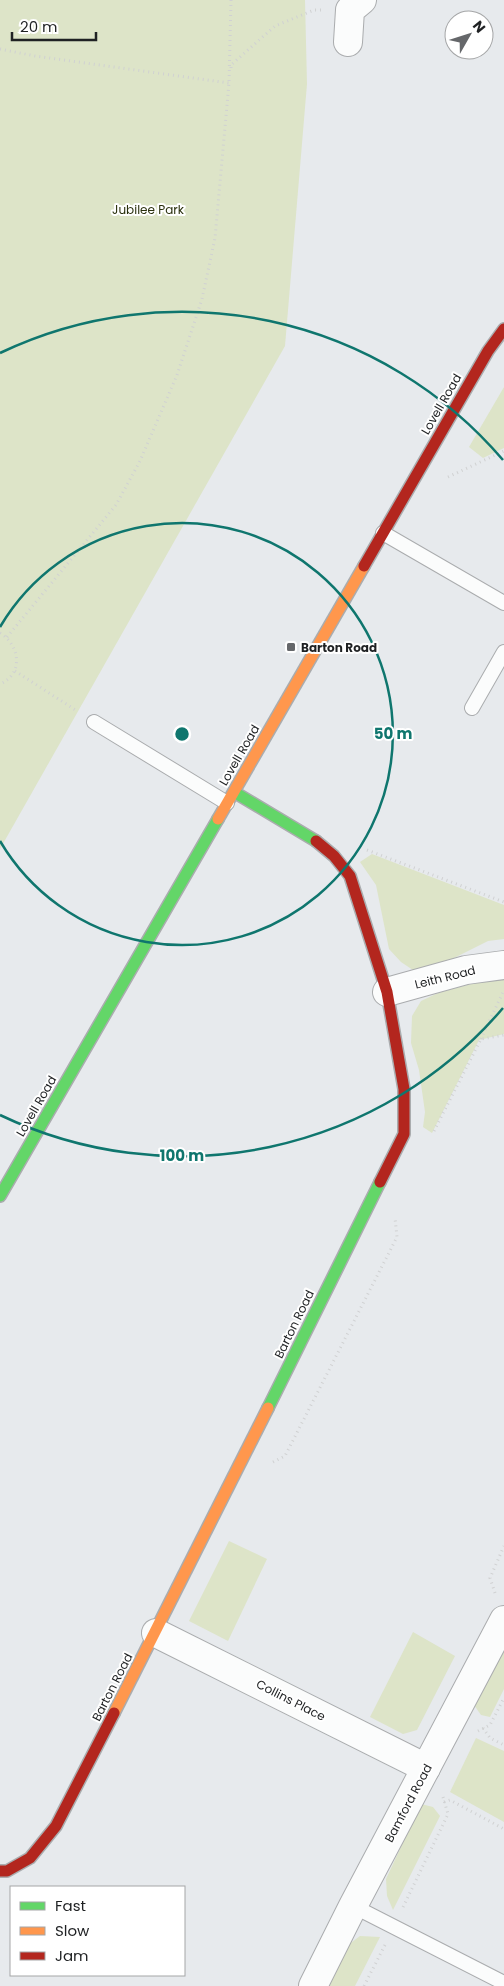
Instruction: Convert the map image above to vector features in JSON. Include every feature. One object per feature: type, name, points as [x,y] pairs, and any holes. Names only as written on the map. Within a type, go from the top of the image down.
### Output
[{"type":"street","points":[[348,42],[356,5]]},
{"type":"street","name":"Lovell Road","points":[[0,1196],[488,351],[504,329]]},
{"type":"street","name":"Barton Road","points":[[0,1871],[7,1871],[30,1858],[56,1826],[156,1633],[404,1134],[404,1089],[387,992],[350,876],[334,856],[316,841],[230,797]]},
{"type":"street","name":"Leith Road","points":[[387,992],[466,970],[504,965]]},
{"type":"street","name":"Bamford Road","points":[[313,1986],[426,1768],[501,1608]]},
{"type":"street","name":"Collins Place","points":[[156,1633],[426,1768]]},
{"type":"lane","points":[[383,533],[504,602]]},
{"type":"lane","points":[[472,708],[504,652]]},
{"type":"lane","points":[[94,722],[230,797]]},
{"type":"lane","points":[[353,1906],[504,1983]]},
{"type":"path","points":[[229,83],[231,0]]},
{"type":"path","points":[[7,637],[116,505],[140,461],[177,375],[202,299],[215,238],[231,65],[275,26],[314,10],[356,5]]},
{"type":"path","points":[[0,49],[35,56],[229,83]]},
{"type":"path","points":[[412,482],[432,484],[504,451]]},
{"type":"path","points":[[0,633],[13,644],[17,653],[17,663],[14,671],[10,678],[0,684]]},
{"type":"path","points":[[14,671],[94,722]]},
{"type":"path","points":[[334,856],[365,849],[504,902]]},
{"type":"path","points":[[434,1132],[504,991]]},
{"type":"path","points":[[481,1039],[504,1034]]},
{"type":"path","points":[[236,1471],[252,1473],[285,1456],[397,1237],[394,1214]]},
{"type":"path","points":[[501,1608],[490,1578],[504,1546]]},
{"type":"path","points":[[473,1733],[490,1725],[504,1698]]},
{"type":"path","points":[[483,1728],[490,1738],[504,1745]]},
{"type":"path","points":[[364,1986],[448,1814],[443,1794]]},
{"type":"path","points":[[444,1802],[450,1800],[504,1829]]},
{"type":"green space","name":"Jubilee Park","points":[[0,0],[305,0],[307,84],[285,346],[0,849]]},
{"type":"green space","points":[[504,387],[504,448],[483,458],[469,447]]},
{"type":"green space","points":[[372,854],[504,905],[504,939],[488,941],[448,961],[413,970],[401,962],[389,949],[376,885],[360,862]]},
{"type":"green space","points":[[504,975],[504,1034],[479,1040],[432,1133],[423,1127],[425,1112],[419,1070],[411,1043],[412,1016],[421,1001],[438,993]]},
{"type":"green space","points":[[229,1541],[267,1559],[228,1641],[189,1621]]},
{"type":"green space","points":[[413,1632],[455,1656],[417,1730],[403,1734],[370,1717]]},
{"type":"green space","points":[[504,1648],[504,1689],[490,1717],[481,1715],[474,1705]]},
{"type":"green space","points":[[476,1738],[504,1751],[504,1822],[450,1792]]},
{"type":"green space","points":[[421,1804],[433,1807],[440,1816],[393,1910],[387,1896],[386,1879]]},
{"type":"green space","points":[[360,1936],[380,1937],[355,1986],[325,1986],[344,1948]]},
{"type":"traffic: fast","points":[[234,792],[316,841]]},
{"type":"traffic: fast","points":[[0,1196],[218,819]]},
{"type":"traffic: fast","points":[[268,1408],[380,1182]]},
{"type":"traffic: slow","points":[[218,819],[364,566]]},
{"type":"traffic: slow","points":[[114,1713],[268,1408]]},
{"type":"traffic: jam","points":[[364,566],[488,351],[504,329]]},
{"type":"traffic: jam","points":[[316,841],[334,856],[350,876],[387,992],[404,1089],[404,1134],[380,1182]]},
{"type":"traffic: jam","points":[[0,1871],[7,1871],[30,1858],[56,1826],[114,1713]]},
{"type":"place","name":"Barton Road","points":[[291,647]]}]
